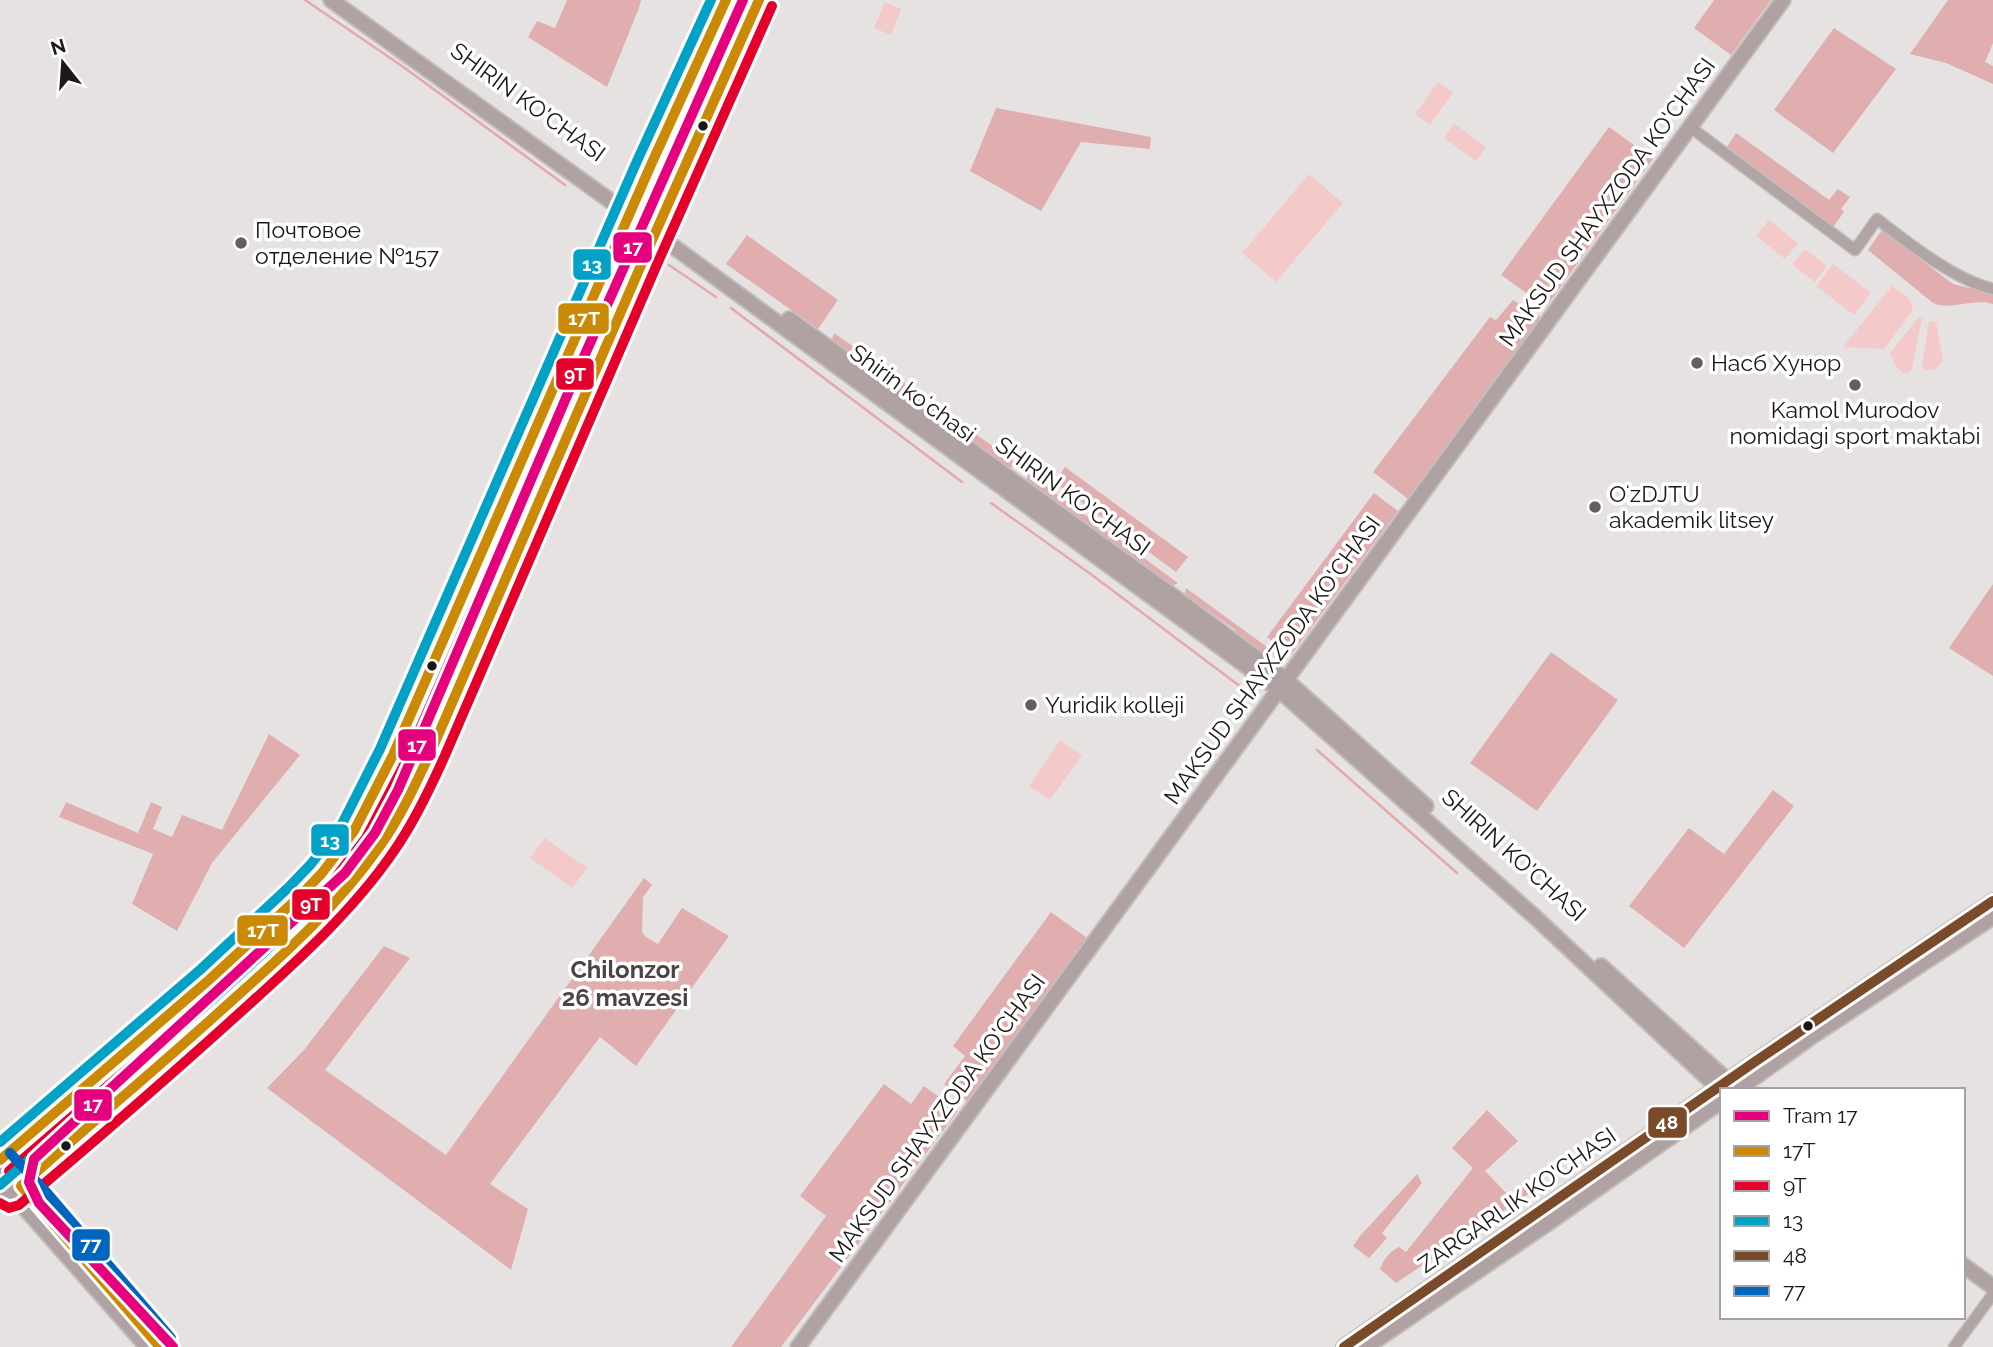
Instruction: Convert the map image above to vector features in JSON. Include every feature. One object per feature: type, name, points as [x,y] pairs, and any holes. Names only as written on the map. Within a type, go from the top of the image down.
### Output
[{"type":"main road","name":"SHIRIN KO'CHASI","points":[[331,0],[631,210]]},
{"type":"main road","name":"SHIRIN KO'CHASI","points":[[348,0],[1282,685],[1725,1088]]},
{"type":"main road","points":[[148,1347],[16,1190],[0,1162],[287,909],[322,873],[354,831],[393,755],[631,210],[726,0]]},
{"type":"main road","points":[[0,1204],[201,1030],[289,948],[340,897],[381,845],[408,801],[433,747],[759,0]]},
{"type":"main road","name":"MAKSUD SHAYXZODA KO'CHASI","points":[[798,1347],[1783,0]]},
{"type":"main road","name":"ZARGARLIK KO'CHASI","points":[[1730,1088],[1993,901]]},
{"type":"main road","name":"ZARGARLIK KO'CHASI","points":[[1730,1088],[1993,917]]},
{"type":"main road","name":"ZARGARLIK KO'CHASI","points":[[1344,1347],[1720,1095]]},
{"type":"main road","name":"ZARGARLIK KO'CHASI","points":[[1366,1347],[1551,1221],[1720,1095]]},
{"type":"main road","points":[[0,1181],[16,1190],[160,1347]]},
{"type":"main road","points":[[1965,1266],[1993,1287]]},
{"type":"street","points":[[656,192],[740,0]]},
{"type":"street","points":[[1690,127],[1855,250],[1877,219],[1919,251],[1979,285],[1993,289]]},
{"type":"street","points":[[27,1159],[151,1053],[307,912],[374,829],[415,748],[634,242]]},
{"type":"street","points":[[1954,1347],[1993,1294]]},
{"type":"shaded area","points":[[567,0],[641,0],[607,87],[528,37],[537,21],[555,28]]},
{"type":"shaded area","points":[[733,0],[749,0],[663,198],[647,190]]},
{"type":"shaded area","points":[[1714,0],[1771,0],[1731,55],[1694,28]]},
{"type":"shaded area","points":[[1948,0],[1993,0],[1993,43],[1985,62],[1993,66],[1993,84],[1946,63],[1910,54]]},
{"type":"shaded area","points":[[885,2],[901,9],[891,35],[874,28]]},
{"type":"shaded area","points":[[1834,28],[1896,69],[1833,153],[1774,110]]},
{"type":"shaded area","points":[[1438,82],[1453,93],[1430,125],[1415,114]]},
{"type":"shaded area","points":[[996,108],[1151,137],[1150,149],[1081,142],[1041,211],[970,171]]},
{"type":"shaded area","points":[[1454,123],[1486,147],[1476,161],[1444,138]]},
{"type":"shaded area","points":[[1609,127],[1653,159],[1546,307],[1501,275]]},
{"type":"shaded area","points":[[1736,133],[1829,200],[1838,189],[1850,197],[1841,209],[1844,212],[1833,227],[1727,147]]},
{"type":"shaded area","points":[[1309,174],[1343,203],[1276,282],[1242,253]]},
{"type":"shaded area","points":[[1769,220],[1798,243],[1785,259],[1756,236]]},
{"type":"shaded area","points":[[1882,230],[1953,284],[1993,294],[1993,304],[1978,302],[1947,306],[1933,303],[1868,250]]},
{"type":"shaded area","points":[[747,235],[838,300],[818,329],[726,264]]},
{"type":"shaded area","points":[[1805,249],[1827,266],[1815,282],[1792,264]]},
{"type":"shaded area","points":[[619,258],[634,264],[411,777],[377,836],[314,916],[37,1165],[24,1151],[129,1064],[304,903],[332,872],[367,823],[397,769]]},
{"type":"shaded area","points":[[1833,264],[1871,293],[1854,315],[1816,286]]},
{"type":"shaded area","points":[[1892,286],[1909,298],[1913,310],[1884,349],[1843,347]]},
{"type":"shaded area","points":[[1513,300],[1541,317],[1408,499],[1373,472],[1490,317],[1496,320]]},
{"type":"shaded area","points":[[1919,317],[1922,319],[1912,368],[1905,374],[1890,353]]},
{"type":"shaded area","points":[[1929,321],[1936,322],[1943,360],[1936,369],[1925,371],[1922,366]]},
{"type":"shaded area","points":[[834,333],[1019,465],[1006,469],[831,343]]},
{"type":"shaded area","points":[[1065,467],[1188,557],[1176,572],[1054,482]]},
{"type":"shaded area","points":[[1028,473],[1178,583],[1170,587],[1026,483]]},
{"type":"shaded area","points":[[1374,493],[1398,511],[1291,655],[1267,637]]},
{"type":"shaded area","points":[[1993,584],[1993,676],[1949,648]]},
{"type":"shaded area","points":[[1186,588],[1274,652],[1269,659],[1246,643],[1234,629],[1184,598]]},
{"type":"shaded area","points":[[1551,652],[1618,700],[1537,811],[1470,763]]},
{"type":"shaded area","points":[[269,734],[300,755],[212,863],[177,931],[132,904],[153,854],[59,817],[66,802],[138,833],[151,802],[162,807],[153,829],[172,837],[182,815],[222,830]]},
{"type":"shaded area","points":[[1060,740],[1082,755],[1050,800],[1029,786]]},
{"type":"shaded area","points":[[1773,790],[1794,806],[1684,948],[1629,906],[1689,828],[1724,854]]},
{"type":"shaded area","points":[[545,838],[587,868],[572,888],[530,858]]},
{"type":"shaded area","points":[[644,878],[652,885],[643,897],[642,932],[646,937],[658,944],[682,908],[729,936],[636,1066],[600,1037],[490,1184],[528,1209],[511,1270],[267,1088],[304,1050],[384,946],[410,958],[325,1070],[446,1155]]},
{"type":"shaded area","points":[[1051,912],[1087,938],[967,1101],[944,1084],[965,1056],[953,1046]]},
{"type":"shaded area","points":[[884,1084],[911,1104],[924,1086],[958,1111],[781,1347],[731,1347],[826,1216],[800,1196]]},
{"type":"shaded area","points":[[1487,1110],[1518,1141],[1485,1171],[1509,1196],[1533,1180],[1539,1187],[1396,1283],[1380,1269],[1383,1262],[1399,1247],[1406,1252],[1473,1168],[1452,1148]]},
{"type":"shaded area","points":[[1417,1174],[1422,1183],[1382,1233],[1387,1238],[1369,1258],[1353,1246]]},
{"type":"waterway","points":[[305,0],[402,66],[565,185]]},
{"type":"waterway","points":[[669,265],[716,297]]},
{"type":"waterway","points":[[731,308],[962,482]]},
{"type":"waterway","points":[[991,503],[1241,687]]},
{"type":"waterway","points":[[1317,750],[1457,873]]},
{"type":"tram line","name":"17","points":[[173,1347],[39,1203],[29,1182],[34,1159],[345,873],[375,833],[398,790],[578,370],[743,0]]},
{"type":"transit line","name":"13","points":[[0,1142],[201,969],[289,887],[342,824],[380,749],[637,161],[711,0]]},
{"type":"transit line","name":"17T","points":[[0,1160],[210,979],[299,897],[322,873],[354,831],[393,755],[650,167],[726,0]]},
{"type":"transit line","name":"13","points":[[0,1185],[178,1031],[271,946],[338,877],[376,828],[420,741],[632,250],[744,0]]},
{"type":"transit line","name":"17T","points":[[160,1347],[21,1186],[295,943],[349,887],[388,834],[409,798],[433,747],[759,0]]},
{"type":"transit line","name":"9Т","points":[[9,1171],[219,990],[309,907],[366,838],[406,761],[663,173],[739,6]]},
{"type":"transit line","name":"9Т","points":[[0,1203],[9,1208],[19,1205],[244,1009],[342,915],[402,840],[446,753],[772,6]]},
{"type":"transit line","name":"48","points":[[1344,1347],[1756,1061],[1993,901]]},
{"type":"transit line","name":"77","points":[[10,1153],[171,1338]]},
{"type":"place","name":"Почтовое отделение №157","points":[[241,243]]},
{"type":"place","name":"Насб Хунор","points":[[1697,363]]},
{"type":"place","name":"Kamol Murodov nomidagi sport maktabi","points":[[1855,385]]},
{"type":"place","name":"OʻzDJTU akademik litsey","points":[[1595,507]]},
{"type":"place","name":"Yuridik kolleji","points":[[1031,705]]},
{"type":"district","name":"Chilonzor 26 mavzesi","points":[[625,984]]}]
